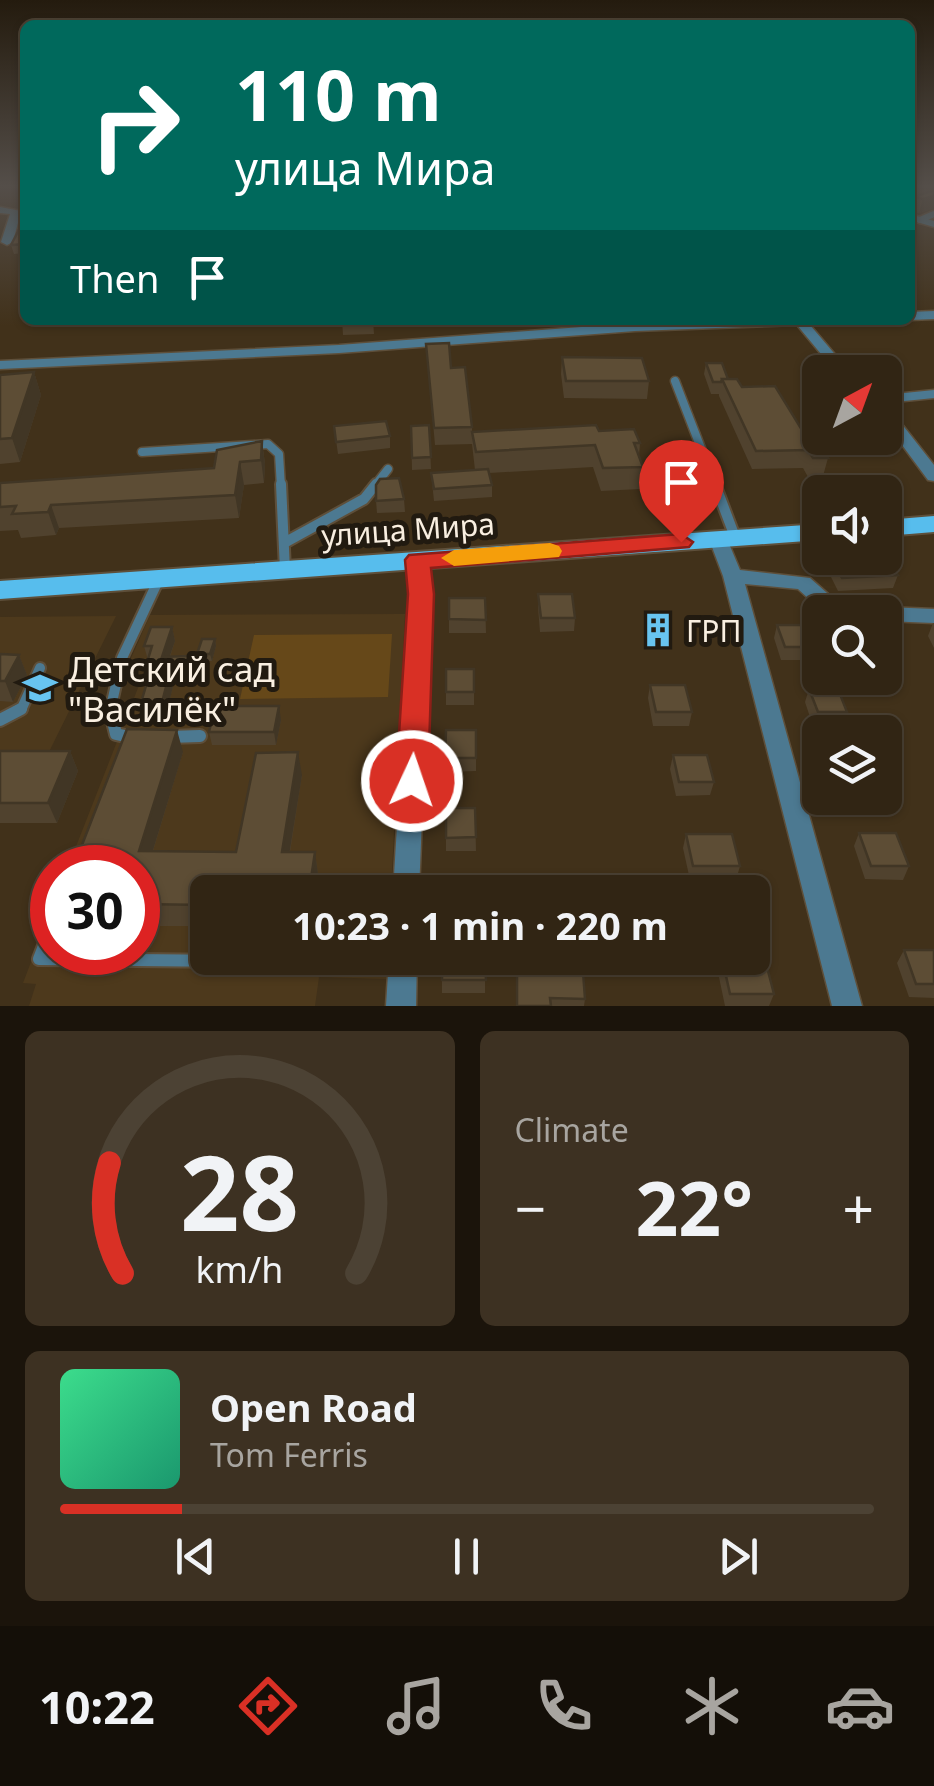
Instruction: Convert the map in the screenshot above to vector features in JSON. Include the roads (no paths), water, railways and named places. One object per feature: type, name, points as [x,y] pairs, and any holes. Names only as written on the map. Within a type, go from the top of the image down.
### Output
[{"type":"main road","points":[[902,527],[934,524]]},
{"type":"main road","name":"улица Мира","points":[[0,590],[159,579],[284,556],[418,560],[802,533]]},
{"type":"street","points":[[0,365],[339,349],[701,325]]},
{"type":"street","points":[[804,325],[829,355]]},
{"type":"street","points":[[902,397],[934,394]]},
{"type":"street","points":[[902,434],[934,476]]},
{"type":"street","points":[[727,539],[733,576],[847,1006]]},
{"type":"street","points":[[407,875],[421,594],[418,560]]},
{"type":"street","points":[[733,576],[802,584],[816,595]]},
{"type":"street","points":[[902,615],[934,616]]},
{"type":"street","points":[[401,1006],[402,975]]},
{"type":"lane","points":[[675,381],[727,539]]},
{"type":"lane","points":[[142,452],[268,444],[275,448],[284,556]]},
{"type":"lane","points":[[284,556],[364,499],[388,469]]},
{"type":"lane","points":[[159,579],[110,688],[110,726],[128,738],[200,736]]},
{"type":"lane","points":[[0,720],[22,708],[40,668]]},
{"type":"lane","points":[[120,757],[128,738]]},
{"type":"lane","points":[[160,961],[190,961]]},
{"type":"place","name":"ГРП","points":[[658,630]]},
{"type":"place","name":"Детский сад \"Василёк\"","points":[[40,688]]}]
